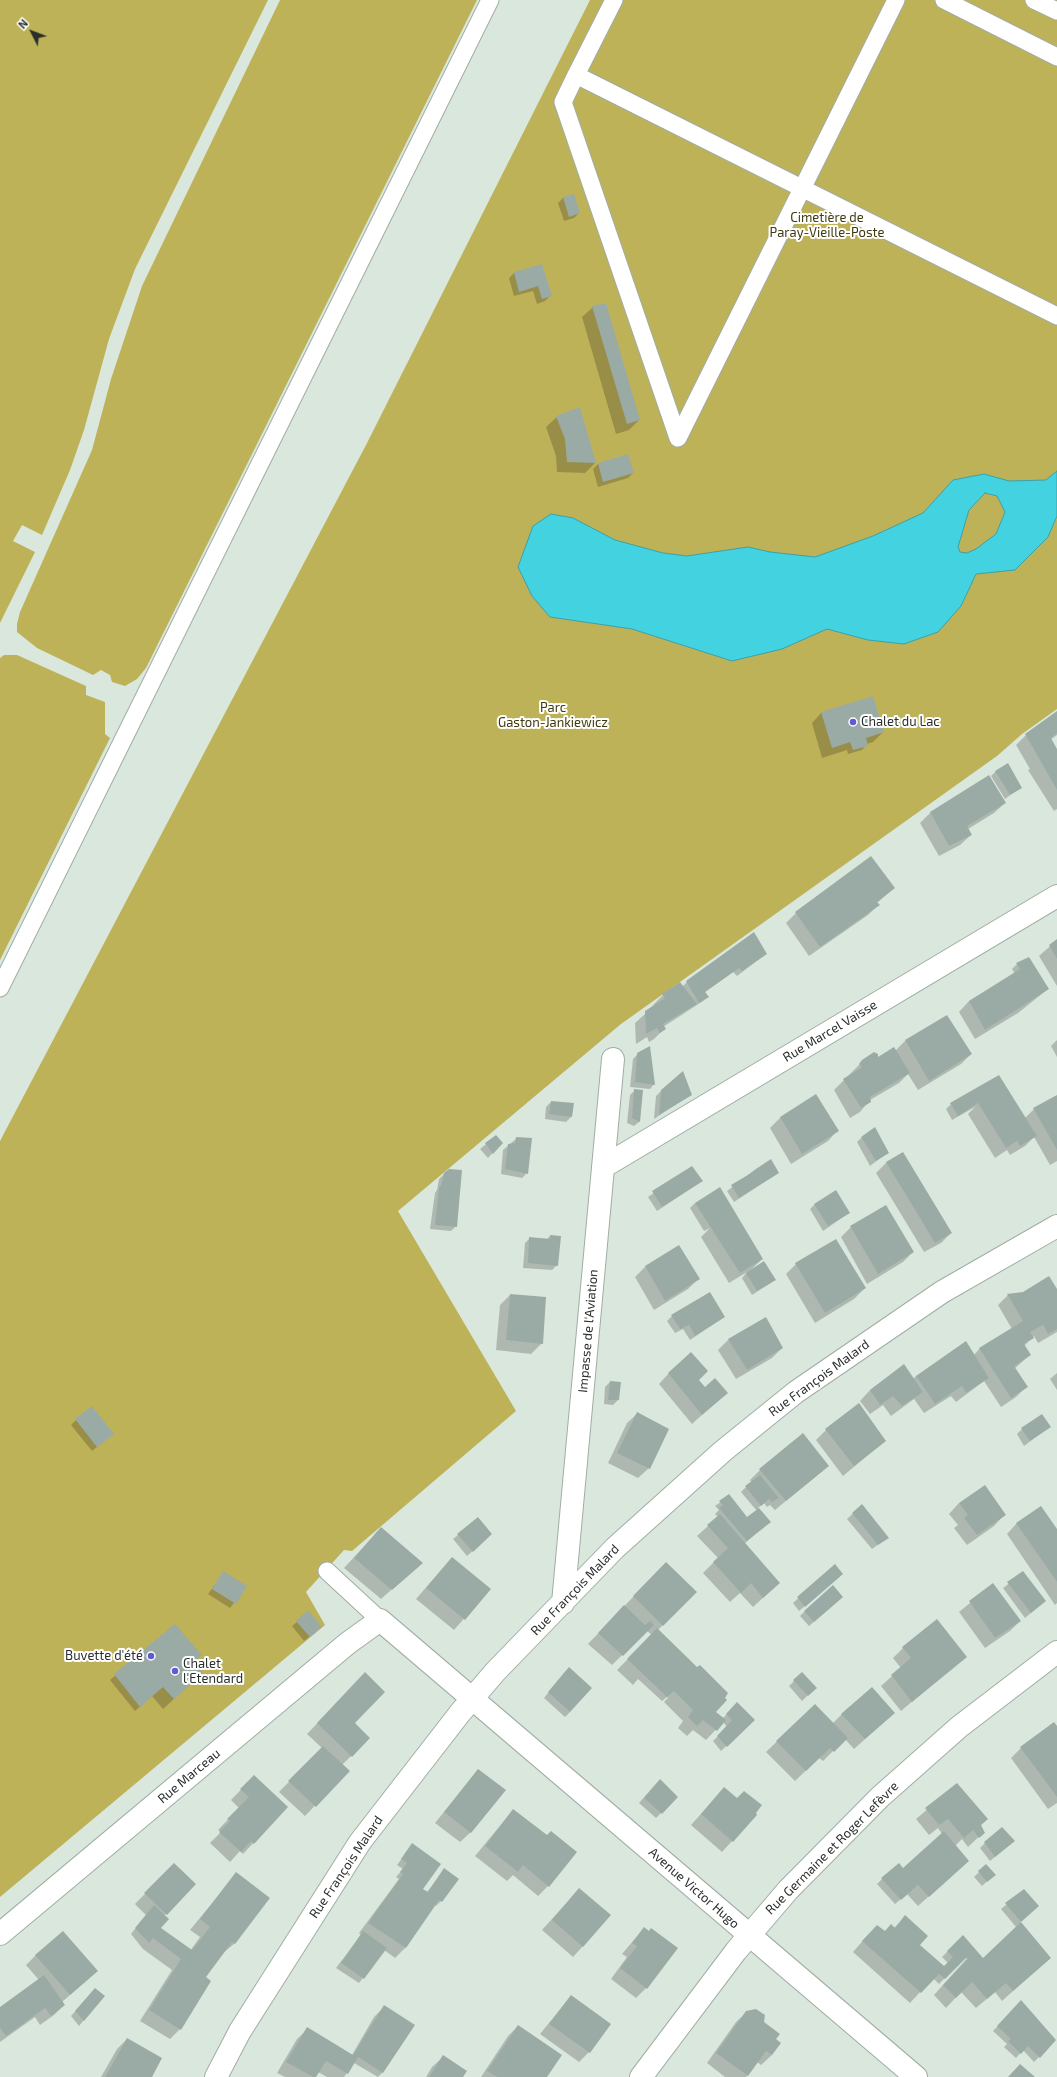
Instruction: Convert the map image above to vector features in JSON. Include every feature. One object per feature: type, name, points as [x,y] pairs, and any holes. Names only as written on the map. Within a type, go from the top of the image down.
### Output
[{"type":"street","name":"Rue Marcel Vaisse","points":[[603,1167],[1057,896]]},
{"type":"street","name":"Impasse de l'Aviation","points":[[563,1603],[613,1059]]},
{"type":"street","name":"Rue François Malard","points":[[216,2077],[240,2031],[360,1842],[472,1699],[495,1672],[621,1543],[724,1451],[796,1392],[942,1292],[1057,1226]]},
{"type":"street","name":"Avenue Victor Hugo","points":[[380,1620],[916,2077]]},
{"type":"street","name":"Rue Marceau","points":[[0,1934],[348,1643],[380,1620]]},
{"type":"street","name":"Rue Germaine et Roger Lefèvre","points":[[641,2077],[650,2062],[748,1935],[788,1890],[880,1797],[959,1727],[1057,1652]]},
{"type":"lane","points":[[0,988],[490,0]]},
{"type":"lane","points":[[614,0],[563,102],[678,438],[896,0]]},
{"type":"lane","points":[[944,0],[1057,57]]},
{"type":"lane","points":[[1034,0],[1057,11]]},
{"type":"lane","points":[[576,75],[1057,316]]},
{"type":"lane","points":[[327,1571],[380,1620]]},
{"type":"green space","points":[[0,0],[268,0],[135,269],[109,339],[84,430],[70,470],[42,535],[22,525],[13,541],[35,552],[0,623]]},
{"type":"green space","points":[[280,0],[477,0],[146,668],[137,679],[125,686],[112,682],[110,675],[101,670],[93,675],[37,648],[17,632],[17,624],[20,612],[92,450],[111,379],[142,286]]},
{"type":"green space","name":"Parc Gaston-Jankiewicz","points":[[590,0],[1057,0],[1057,709],[1022,734],[997,756],[621,1024],[398,1211],[516,1411],[352,1551],[344,1550],[306,1592],[325,1625],[0,1897],[0,1141],[366,445]]},
{"type":"green space","points":[[4,655],[17,655],[86,686],[86,695],[105,702],[105,734],[110,738],[0,960],[0,658]]},
{"type":"water","points":[[1057,471],[1057,516],[1048,537],[1015,570],[976,574],[961,606],[938,632],[904,644],[868,640],[827,629],[782,649],[732,661],[632,629],[550,617],[532,596],[518,567],[533,526],[551,514],[573,518],[615,540],[663,553],[687,556],[748,547],[770,552],[815,557],[873,536],[923,513],[953,480],[984,474],[1009,481],[1046,480]],"holes":[[[985,493],[997,496],[1005,512],[996,534],[976,549],[967,553],[960,552],[958,547],[969,510]]]},
{"type":"building","points":[[574,194],[580,213],[569,217],[563,197]]},
{"type":"building","points":[[542,264],[552,296],[542,299],[538,286],[519,292],[514,272]]},
{"type":"building","points":[[606,303],[640,420],[627,424],[592,306]]},
{"type":"building","points":[[580,407],[596,463],[567,462],[565,439],[556,416]]},
{"type":"building","points":[[628,454],[634,473],[603,482],[598,463]]},
{"type":"building","name":"Chalet du Lac","points":[[873,696],[884,732],[866,738],[868,746],[853,750],[850,742],[832,748],[821,712]]},
{"type":"building","points":[[1057,711],[1057,733],[1051,738],[1057,749],[1057,790],[1025,734]]},
{"type":"building","points":[[1008,763],[1022,788],[1010,795],[995,771]]},
{"type":"building","points":[[989,775],[1006,803],[967,826],[972,835],[949,846],[930,812]]},
{"type":"building","points":[[871,856],[895,888],[877,902],[880,905],[820,947],[795,912]]},
{"type":"building","points":[[754,932],[767,954],[742,971],[739,968],[705,992],[709,997],[699,1003],[686,981]]},
{"type":"building","points":[[1057,939],[1057,959],[1049,945]]},
{"type":"building","points":[[1029,957],[1049,989],[985,1030],[969,1001],[1020,969],[1016,963]]},
{"type":"building","points":[[680,982],[697,1004],[663,1024],[666,1029],[660,1033],[657,1028],[646,1034],[645,1011],[665,998],[662,994]]},
{"type":"building","points":[[947,1015],[972,1054],[929,1081],[905,1040]]},
{"type":"building","points":[[650,1046],[655,1085],[635,1082],[637,1053]]},
{"type":"building","points":[[894,1047],[910,1073],[870,1097],[871,1102],[861,1108],[843,1079],[862,1067],[859,1064],[862,1060],[874,1052],[878,1054],[878,1057]]},
{"type":"building","points":[[683,1071],[692,1095],[659,1115],[661,1090]]},
{"type":"building","points":[[999,1075],[1037,1136],[1020,1146],[1017,1141],[1006,1148],[978,1103],[958,1116],[950,1103]]},
{"type":"building","points":[[634,1089],[643,1090],[640,1122],[632,1118]]},
{"type":"building","points":[[816,1094],[839,1131],[802,1154],[780,1117]]},
{"type":"building","points":[[1057,1095],[1057,1150],[1033,1108]]},
{"type":"building","points":[[551,1101],[574,1103],[572,1117],[549,1114]]},
{"type":"building","points":[[875,1127],[889,1153],[876,1161],[861,1137]]},
{"type":"building","points":[[496,1135],[503,1143],[493,1154],[485,1143]]},
{"type":"building","points":[[516,1137],[532,1138],[528,1174],[505,1169],[508,1144],[515,1143]]},
{"type":"building","points":[[903,1152],[952,1233],[935,1243],[886,1162]]},
{"type":"building","points":[[771,1159],[779,1173],[739,1198],[731,1185]]},
{"type":"building","points":[[692,1166],[703,1181],[662,1207],[652,1191]]},
{"type":"building","points":[[449,1169],[462,1170],[457,1227],[435,1225],[439,1187],[441,1186],[444,1173]]},
{"type":"building","points":[[720,1187],[763,1259],[740,1273],[695,1203]]},
{"type":"building","points":[[836,1190],[850,1213],[828,1226],[814,1204]]},
{"type":"building","points":[[886,1205],[914,1252],[878,1274],[850,1226]]},
{"type":"building","points":[[550,1235],[561,1236],[558,1266],[528,1263],[529,1237],[550,1239]]},
{"type":"building","points":[[836,1239],[866,1288],[825,1313],[795,1263]]},
{"type":"building","points":[[679,1245],[700,1279],[665,1301],[645,1266]]},
{"type":"building","points":[[764,1261],[776,1280],[757,1291],[746,1273]]},
{"type":"building","points":[[1049,1276],[1057,1289],[1057,1329],[1048,1334],[1043,1325],[1030,1332],[1034,1338],[1024,1344],[1031,1355],[1014,1366],[1028,1387],[1011,1398],[979,1348],[1023,1321],[1007,1294],[1023,1292]]},
{"type":"building","points":[[710,1292],[725,1317],[695,1336],[689,1325],[680,1329],[671,1315]]},
{"type":"building","points":[[510,1294],[546,1297],[543,1344],[506,1340]]},
{"type":"building","points":[[766,1317],[783,1348],[747,1370],[728,1339]]},
{"type":"building","points":[[966,1341],[989,1378],[966,1393],[962,1386],[935,1404],[916,1376]]},
{"type":"building","points":[[691,1352],[708,1371],[699,1380],[705,1387],[715,1378],[728,1393],[702,1415],[668,1373]]},
{"type":"building","points":[[904,1364],[923,1392],[902,1406],[893,1396],[880,1405],[870,1390]]},
{"type":"building","points":[[610,1381],[621,1382],[619,1400],[608,1400]]},
{"type":"building","points":[[859,1403],[886,1441],[854,1466],[825,1429]]},
{"type":"building","points":[[92,1406],[114,1434],[97,1447],[75,1419]]},
{"type":"building","points":[[637,1412],[669,1429],[650,1469],[617,1453]]},
{"type":"building","points":[[1042,1414],[1051,1427],[1030,1441],[1021,1428]]},
{"type":"building","points":[[803,1433],[829,1466],[786,1501],[759,1469]]},
{"type":"building","points":[[760,1475],[779,1498],[772,1502],[769,1499],[761,1506],[745,1486]]},
{"type":"building","points":[[985,1485],[1006,1515],[977,1535],[964,1518],[968,1515],[959,1503]]},
{"type":"building","points":[[729,1494],[747,1517],[759,1508],[771,1522],[747,1541],[719,1508],[723,1505],[719,1501]]},
{"type":"building","points":[[862,1504],[889,1538],[878,1545],[852,1513]]},
{"type":"building","points":[[1041,1506],[1057,1529],[1057,1582],[1016,1523]]},
{"type":"building","points":[[720,1514],[780,1583],[763,1598],[751,1583],[741,1593],[713,1562],[728,1548],[707,1525]]},
{"type":"building","points":[[478,1517],[492,1534],[473,1552],[457,1534]]},
{"type":"building","points":[[381,1527],[423,1563],[392,1590],[354,1558]]},
{"type":"building","points":[[452,1557],[491,1589],[465,1620],[426,1588]]},
{"type":"building","points":[[666,1562],[697,1592],[663,1626],[633,1596]]},
{"type":"building","points":[[835,1564],[843,1574],[805,1607],[797,1597]]},
{"type":"building","points":[[223,1571],[247,1586],[236,1604],[212,1589]]},
{"type":"building","points":[[1023,1571],[1046,1601],[1031,1613],[1007,1582]]},
{"type":"building","points":[[993,1583],[1021,1621],[995,1638],[969,1601]]},
{"type":"building","points":[[833,1585],[843,1597],[814,1622],[804,1611]]},
{"type":"building","points":[[624,1605],[645,1625],[650,1621],[654,1625],[623,1656],[598,1633]]},
{"type":"building","points":[[308,1610],[322,1627],[310,1637],[296,1621]]},
{"type":"building","points":[[937,1619],[967,1657],[912,1702],[891,1675],[911,1658],[902,1647]]},
{"type":"building","points":[[175,1624],[202,1655],[194,1662],[203,1673],[174,1699],[163,1687],[140,1707],[114,1674]]},
{"type":"building","points":[[657,1628],[697,1667],[700,1665],[728,1693],[725,1698],[727,1700],[716,1712],[726,1720],[717,1731],[703,1720],[697,1726],[688,1717],[693,1710],[674,1691],[667,1697],[627,1659]]},
{"type":"building","points":[[569,1667],[592,1688],[570,1712],[548,1692]]},
{"type":"building","points":[[365,1672],[385,1692],[355,1723],[370,1738],[352,1757],[317,1723]]},
{"type":"building","points":[[802,1672],[817,1688],[808,1696],[793,1680]]},
{"type":"building","points":[[872,1687],[895,1713],[865,1739],[841,1714]]},
{"type":"building","points":[[737,1702],[755,1720],[727,1747],[717,1736],[732,1720],[726,1714]]},
{"type":"building","points":[[815,1704],[848,1738],[834,1752],[830,1748],[806,1771],[776,1741]]},
{"type":"building","points":[[1054,1722],[1057,1726],[1057,1797],[1020,1747]]},
{"type":"building","points":[[323,1746],[350,1771],[316,1807],[288,1781]]},
{"type":"building","points":[[478,1769],[506,1790],[471,1833],[444,1812]]},
{"type":"building","points":[[254,1775],[288,1807],[254,1844],[251,1841],[241,1852],[219,1832],[230,1821],[227,1819],[249,1797],[240,1789]]},
{"type":"building","points":[[660,1779],[678,1797],[662,1814],[644,1798]]},
{"type":"building","points":[[957,1783],[988,1819],[981,1825],[985,1833],[979,1838],[973,1830],[964,1838],[948,1819],[939,1825],[925,1808]]},
{"type":"building","points":[[724,1787],[737,1798],[744,1791],[762,1805],[756,1813],[757,1815],[733,1842],[701,1814]]},
{"type":"building","points":[[513,1809],[547,1835],[551,1831],[577,1852],[549,1887],[523,1865],[518,1872],[485,1846]]},
{"type":"building","points":[[1002,1827],[1015,1841],[995,1857],[984,1842]]},
{"type":"building","points":[[944,1831],[969,1861],[929,1897],[918,1885],[901,1900],[881,1878],[899,1863],[903,1868]]},
{"type":"building","points":[[412,1843],[441,1864],[423,1889],[428,1892],[444,1868],[459,1879],[442,1902],[439,1900],[406,1948],[368,1923],[403,1874],[400,1872],[407,1863],[401,1859]]},
{"type":"building","points":[[174,1863],[196,1884],[167,1915],[144,1893]]},
{"type":"building","points":[[986,1864],[996,1875],[987,1882],[978,1871]]},
{"type":"building","points":[[236,1872],[270,1898],[235,1944],[232,1942],[206,1977],[211,1981],[181,2030],[149,2010],[181,1959],[153,1938],[149,1943],[135,1928],[154,1905],[169,1919],[161,1928],[192,1950],[210,1927],[200,1919]]},
{"type":"building","points":[[579,1888],[611,1915],[583,1947],[552,1920]]},
{"type":"building","points":[[1024,1889],[1039,1906],[1021,1922],[1005,1903]]},
{"type":"building","points":[[905,1915],[928,1936],[920,1945],[944,1966],[953,1957],[947,1951],[963,1935],[983,1958],[1021,1922],[1051,1958],[1013,1991],[1006,1983],[987,1999],[972,1982],[956,1998],[943,1985],[968,1959],[966,1958],[945,1979],[939,1974],[921,1993],[862,1941],[877,1925],[885,1931],[891,1924],[895,1928]]},
{"type":"building","points":[[644,1927],[649,1931],[651,1928],[678,1948],[647,1989],[620,1968],[637,1946],[632,1943]]},
{"type":"building","points":[[63,1931],[98,1971],[70,1995],[35,1955]]},
{"type":"building","points":[[363,1931],[387,1948],[364,1979],[341,1963]]},
{"type":"building","points":[[44,1975],[65,2005],[51,2016],[45,2008],[6,2036],[0,2028],[0,2007]]},
{"type":"building","points":[[95,1988],[105,1996],[84,2021],[75,2011]]},
{"type":"building","points":[[571,1995],[611,2024],[590,2053],[549,2024]]},
{"type":"building","points":[[1021,2000],[1056,2040],[1040,2058],[1028,2046],[1021,2054],[1008,2041],[1011,2039],[997,2026]]},
{"type":"building","points":[[384,2005],[415,2025],[383,2073],[358,2057],[348,2074],[326,2061],[316,2077],[313,2077],[286,2062],[307,2027],[353,2055]]},
{"type":"building","points":[[756,2009],[765,2015],[764,2022],[780,2034],[776,2039],[781,2043],[772,2055],[766,2051],[748,2076],[716,2053],[746,2011]]},
{"type":"building","points":[[518,2025],[562,2055],[547,2077],[497,2077],[487,2071]]},
{"type":"building","points":[[127,2038],[162,2058],[152,2077],[105,2077]]},
{"type":"building","points":[[443,2055],[467,2071],[463,2077],[429,2077]]},
{"type":"building","points":[[1020,2064],[1035,2077],[1008,2077]]},
{"type":"place","name":"Chalet du Lac","points":[[853,722]]},
{"type":"place","name":"Buvette d'été","points":[[151,1656]]},
{"type":"place","name":"Chalet l'Etendard","points":[[175,1671]]},
{"type":"park label","name":"Cimetière de Paray-Vieille-Poste","points":[[827,226]]}]
